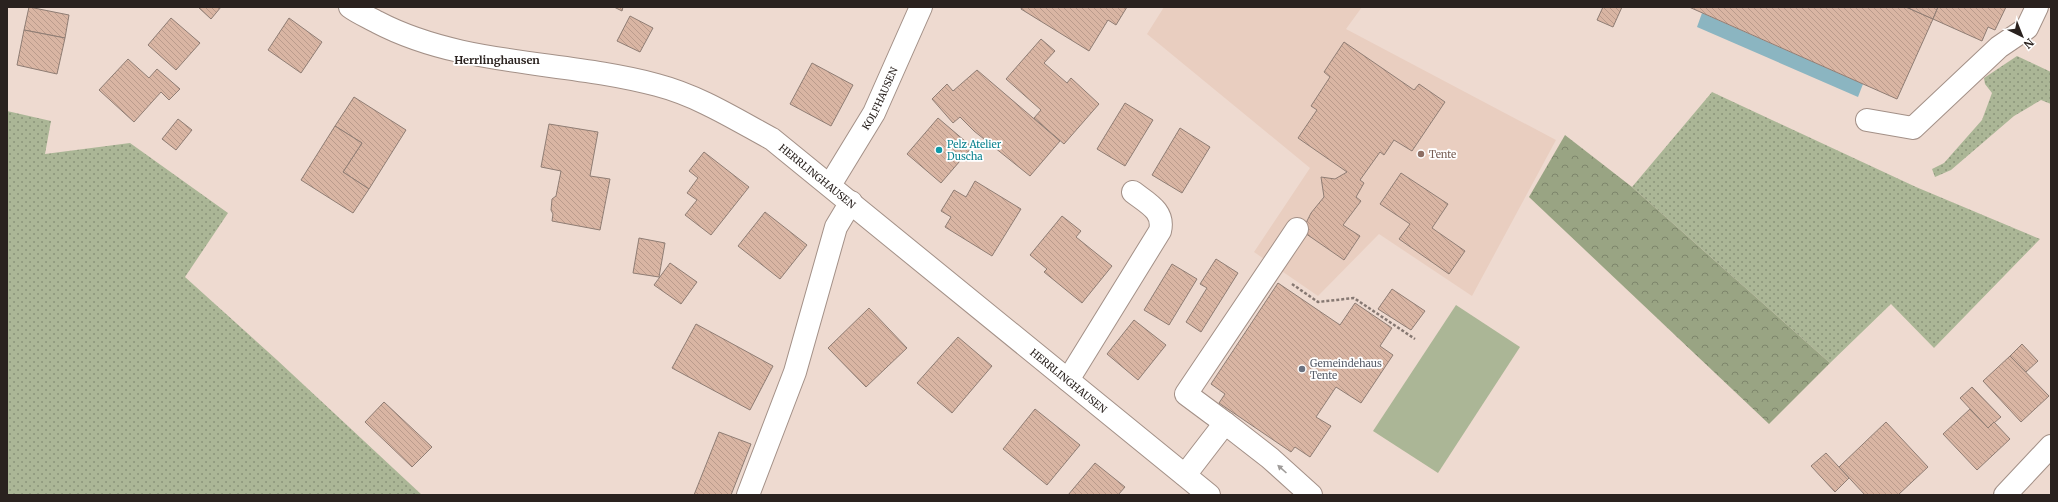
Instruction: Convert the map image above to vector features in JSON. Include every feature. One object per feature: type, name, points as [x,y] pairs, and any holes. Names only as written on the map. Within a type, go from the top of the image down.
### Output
[{"type":"street","name":"HERRLINGHAUSEN","points":[[350,7],[390,29],[440,48],[562,67],[656,84],[700,100],[772,139],[1209,495]]},
{"type":"street","name":"KOLFHAUSEN","points":[[830,185],[874,113],[922,7]]},
{"type":"street","points":[[1866,120],[1913,128],[1999,47],[2027,28],[2037,7]]},
{"type":"street","points":[[1068,380],[1160,231],[1161,216],[1156,210],[1133,192]]},
{"type":"street","points":[[748,495],[795,372],[836,227],[851,202]]},
{"type":"street","points":[[1297,229],[1186,394],[1270,458],[1311,495]]},
{"type":"street","points":[[1185,475],[1225,423]]},
{"type":"street","points":[[2005,495],[2051,446]]},
{"type":"path","points":[[1270,270],[1318,302],[1354,298],[1416,339]]},
{"type":"shaded area","name":"Tente","points":[[1164,7],[1362,7],[1346,29],[1556,140],[1472,296],[1379,234],[1318,296],[1254,252],[1310,168],[1147,34]]},
{"type":"green space","points":[[2017,56],[2051,72],[2051,104],[2041,100],[2014,116],[1951,170],[1935,177],[1932,169],[1944,163],[1982,120],[1992,93],[1985,84],[1984,78]]},
{"type":"green space","points":[[1712,92],[1916,187],[2040,239],[1934,348],[1891,304],[1830,363],[1632,187]]},
{"type":"green space","points":[[7,111],[51,121],[45,154],[130,143],[228,213],[185,277],[422,495],[7,495]]},
{"type":"green space","points":[[1565,135],[1632,187],[1830,363],[1769,424],[1529,197]]},
{"type":"green space","points":[[1456,305],[1520,347],[1438,473],[1373,431]]},
{"type":"water","points":[[1702,13],[1863,84],[1858,97],[1697,27]]},
{"type":"building","points":[[29,7],[69,15],[65,38],[24,30]]},
{"type":"building","points":[[198,7],[221,7],[211,19]]},
{"type":"building","points":[[614,7],[623,7],[622,11]]},
{"type":"building","points":[[1022,7],[1127,7],[1116,25],[1108,20],[1089,51],[1021,9]]},
{"type":"building","points":[[1603,7],[1622,7],[1613,27],[1597,20]]},
{"type":"building","points":[[1689,7],[1906,7],[1933,19],[1897,99]]},
{"type":"building","points":[[1906,7],[1938,7],[1933,19]]},
{"type":"building","points":[[1938,7],[2006,7],[1995,30],[1988,27],[1982,41],[1933,19]]},
{"type":"building","points":[[630,16],[653,28],[640,52],[617,41]]},
{"type":"building","points":[[171,18],[200,43],[176,70],[148,45]]},
{"type":"building","points":[[289,18],[322,42],[301,73],[268,50]]},
{"type":"building","points":[[24,30],[65,38],[57,74],[17,65]]},
{"type":"building","points":[[1041,39],[1055,51],[1044,63],[1067,83],[1071,78],[1099,104],[1064,144],[1034,118],[1041,110],[1006,79]]},
{"type":"building","points":[[1344,42],[1414,90],[1419,84],[1445,102],[1412,151],[1394,140],[1384,155],[1380,152],[1360,180],[1364,183],[1356,197],[1361,201],[1343,225],[1360,236],[1344,260],[1302,231],[1311,213],[1324,197],[1321,177],[1335,179],[1347,172],[1298,138],[1317,110],[1311,106],[1330,77],[1324,72]]},
{"type":"building","points":[[128,59],[149,78],[157,69],[180,89],[169,100],[161,92],[134,122],[99,90]]},
{"type":"building","points":[[812,63],[853,85],[831,126],[790,104]]},
{"type":"building","points":[[977,70],[1060,141],[1030,176],[974,131],[960,117],[953,123],[932,99],[947,84],[953,91]]},
{"type":"building","points":[[354,97],[406,130],[369,189],[343,172],[362,143],[335,126]]},
{"type":"building","points":[[1125,103],[1153,120],[1125,166],[1097,149]]},
{"type":"building","name":"Pelz Atelier Duscha","points":[[938,118],[972,147],[941,183],[907,154]]},
{"type":"building","points":[[178,119],[192,130],[176,150],[162,139]]},
{"type":"building","points":[[549,124],[598,132],[590,176],[610,179],[600,230],[552,221],[552,199],[556,196],[561,171],[541,167]]},
{"type":"building","points":[[335,126],[362,143],[343,172],[369,189],[353,213],[301,180]]},
{"type":"building","points":[[1180,128],[1210,147],[1182,193],[1152,175]]},
{"type":"building","points":[[704,152],[749,187],[711,235],[685,215],[697,200],[687,193],[698,178],[689,171]]},
{"type":"building","points":[[1401,173],[1448,204],[1432,228],[1465,251],[1449,274],[1399,239],[1410,224],[1380,204]]},
{"type":"building","points":[[975,181],[1021,209],[992,256],[945,227],[951,217],[941,211],[954,190],[966,197]]},
{"type":"building","points":[[765,212],[807,245],[780,279],[738,246]]},
{"type":"building","points":[[1062,216],[1081,231],[1076,237],[1112,266],[1082,303],[1044,272],[1047,269],[1030,255]]},
{"type":"building","points":[[639,238],[665,243],[659,277],[633,273]]},
{"type":"building","points":[[1216,259],[1238,273],[1201,332],[1186,322],[1207,288],[1200,284]]},
{"type":"building","points":[[670,263],[697,282],[681,304],[654,285]]},
{"type":"building","points":[[1172,264],[1197,279],[1169,325],[1144,310]]},
{"type":"building","name":"Gemeindehaus Tente","points":[[1278,283],[1340,325],[1355,303],[1392,328],[1380,346],[1393,355],[1361,403],[1336,387],[1316,417],[1331,426],[1310,457],[1295,447],[1291,452],[1219,403],[1225,394],[1211,384]]},
{"type":"building","points":[[1392,289],[1425,311],[1411,330],[1378,309]]},
{"type":"building","points":[[869,308],[907,348],[866,387],[828,348]]},
{"type":"building","points":[[1134,320],[1166,345],[1138,380],[1107,354]]},
{"type":"building","points":[[696,324],[773,366],[750,410],[672,368]]},
{"type":"building","points":[[958,337],[992,366],[952,413],[917,383]]},
{"type":"building","points":[[2022,344],[2038,361],[2026,372],[2010,356]]},
{"type":"building","points":[[2010,356],[2049,396],[2021,422],[1983,381]]},
{"type":"building","points":[[1972,387],[2001,417],[1988,428],[1960,398]]},
{"type":"building","points":[[384,402],[432,447],[412,467],[365,422]]},
{"type":"building","points":[[1035,409],[1080,445],[1047,485],[1003,449]]},
{"type":"building","points":[[1970,409],[1988,428],[1994,422],[2010,439],[1977,470],[1943,434]]},
{"type":"building","points":[[1886,422],[1928,467],[1898,495],[1865,495],[1839,467]]},
{"type":"building","points":[[719,432],[751,444],[731,495],[694,495]]},
{"type":"building","points":[[1826,453],[1849,478],[1835,492],[1811,466]]},
{"type":"building","points":[[1095,463],[1125,487],[1118,495],[1068,495]]},
{"type":"place","name":"Pelz Atelier Duscha","points":[[939,150]]},
{"type":"place","name":"Tente","points":[[1421,154]]},
{"type":"place","name":"Gemeindehaus Tente","points":[[1302,369]]},
{"type":"district","name":"Herrlinghausen","points":[[497,60]]}]
